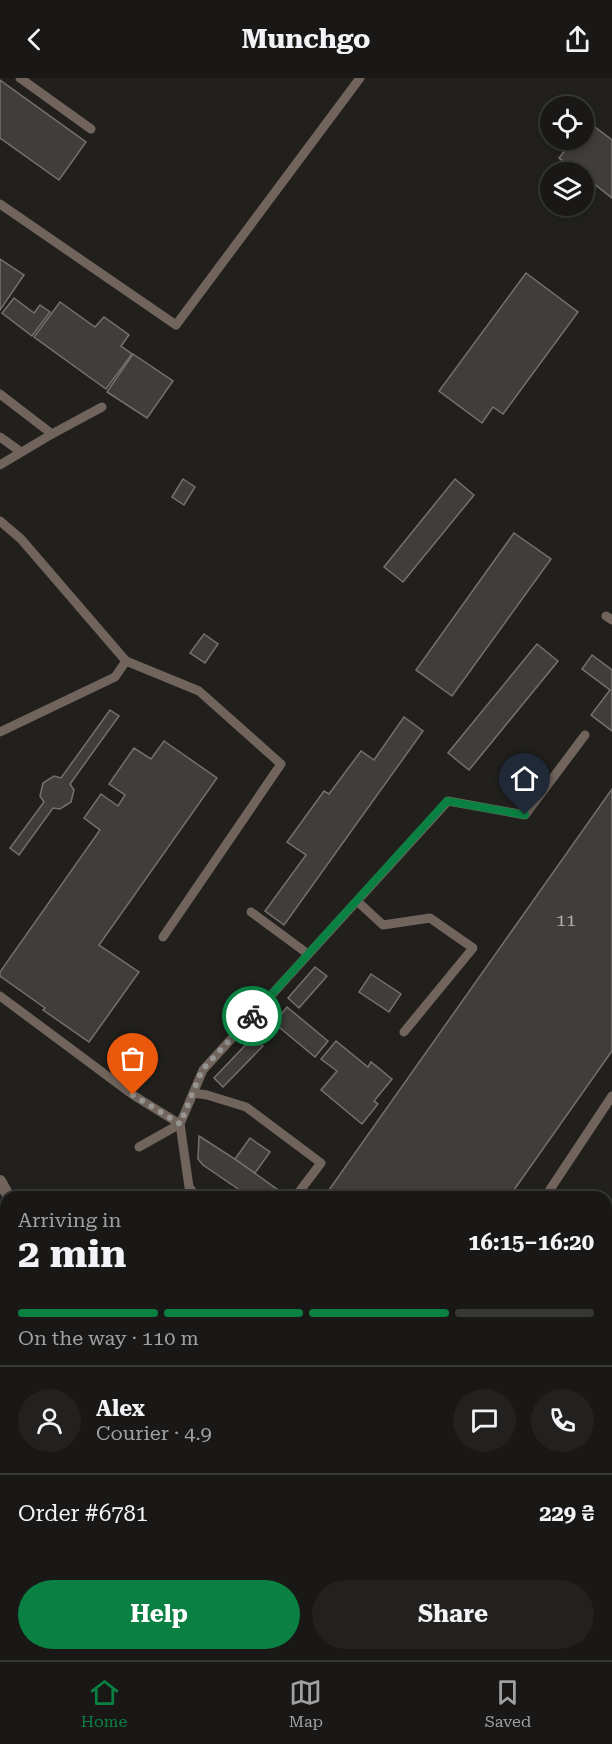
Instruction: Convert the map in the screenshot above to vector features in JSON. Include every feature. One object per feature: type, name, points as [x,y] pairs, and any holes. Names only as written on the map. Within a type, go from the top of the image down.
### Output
[{"type":"lane","points":[[20,78],[91,129]]},
{"type":"lane","points":[[0,204],[176,325],[360,78]]},
{"type":"lane","points":[[0,394],[52,434]]},
{"type":"lane","points":[[0,465],[102,407]]},
{"type":"lane","points":[[0,437],[21,452]]},
{"type":"lane","points":[[0,520],[21,539],[126,661],[199,691],[282,764],[163,937]]},
{"type":"lane","points":[[0,732],[116,677],[126,661]]},
{"type":"lane","points":[[192,1191],[189,1187],[180,1124],[202,1070],[447,801],[525,815],[585,735]]},
{"type":"lane","points":[[357,901],[383,925],[430,918],[473,948],[405,1032]]},
{"type":"lane","points":[[251,912],[308,954]]},
{"type":"lane","points":[[0,996],[133,1095],[180,1124]]},
{"type":"lane","points":[[193,1093],[246,1107],[321,1163],[300,1191]]},
{"type":"lane","points":[[549,1191],[612,1096]]},
{"type":"lane","points":[[139,1147],[180,1124]]},
{"type":"building","points":[[0,80],[86,142],[59,180],[0,138]]},
{"type":"building","points":[[594,126],[612,140],[612,198],[594,184],[594,162],[565,162],[559,158],[565,150],[594,150]]},
{"type":"building","points":[[0,259],[24,275],[0,310]]},
{"type":"building","points":[[526,273],[578,312],[503,414],[493,407],[482,423],[439,391]]},
{"type":"building","points":[[14,298],[34,313],[40,305],[50,312],[32,336],[2,313]]},
{"type":"building","points":[[60,302],[95,327],[104,317],[129,335],[121,346],[132,354],[106,389],[34,337]]},
{"type":"building","points":[[133,354],[173,381],[147,418],[107,392]]},
{"type":"building","points":[[183,479],[195,487],[184,505],[172,497]]},
{"type":"building","points":[[455,479],[474,495],[403,582],[384,567]]},
{"type":"building","points":[[514,533],[551,559],[452,696],[416,670]]},
{"type":"building","points":[[204,634],[218,644],[205,663],[190,653]]},
{"type":"building","points":[[537,644],[558,661],[469,770],[448,753]]},
{"type":"building","points":[[592,655],[612,670],[612,731],[591,715],[610,690],[582,669]]},
{"type":"building","points":[[110,710],[119,716],[70,784],[74,790],[71,802],[60,809],[53,808],[19,855],[10,848],[44,802],[40,796],[43,783],[54,776],[61,778]]},
{"type":"building","points":[[404,717],[423,731],[284,925],[265,911],[306,855],[287,842],[324,791],[329,794],[361,751],[374,760]]},
{"type":"building","points":[[164,741],[217,778],[99,945],[139,972],[89,1042],[43,1010],[45,1008],[0,976],[0,972],[100,830],[84,818],[101,794],[118,806],[125,795],[109,784],[134,748],[151,759]]},
{"type":"building","points":[[612,789],[612,1051],[513,1191],[328,1191]]},
{"type":"building","points":[[315,967],[327,976],[299,1008],[288,998]]},
{"type":"building","points":[[371,974],[401,994],[389,1012],[359,992]]},
{"type":"building","points":[[287,1007],[328,1041],[315,1057],[274,1023]]},
{"type":"building","points":[[253,1037],[263,1046],[223,1087],[214,1078]]},
{"type":"building","points":[[336,1041],[368,1067],[371,1062],[392,1079],[374,1101],[378,1104],[362,1124],[321,1090],[337,1071],[321,1059]]},
{"type":"building","points":[[199,1136],[280,1191],[241,1191],[203,1165],[198,1159]]},
{"type":"building","points":[[250,1138],[270,1152],[255,1173],[235,1159]]},
{"type":"way so far","points":[[133,1095],[180,1124],[202,1070],[252,1016]]},
{"type":"route","points":[[252,1016],[447,801],[525,815]]}]
